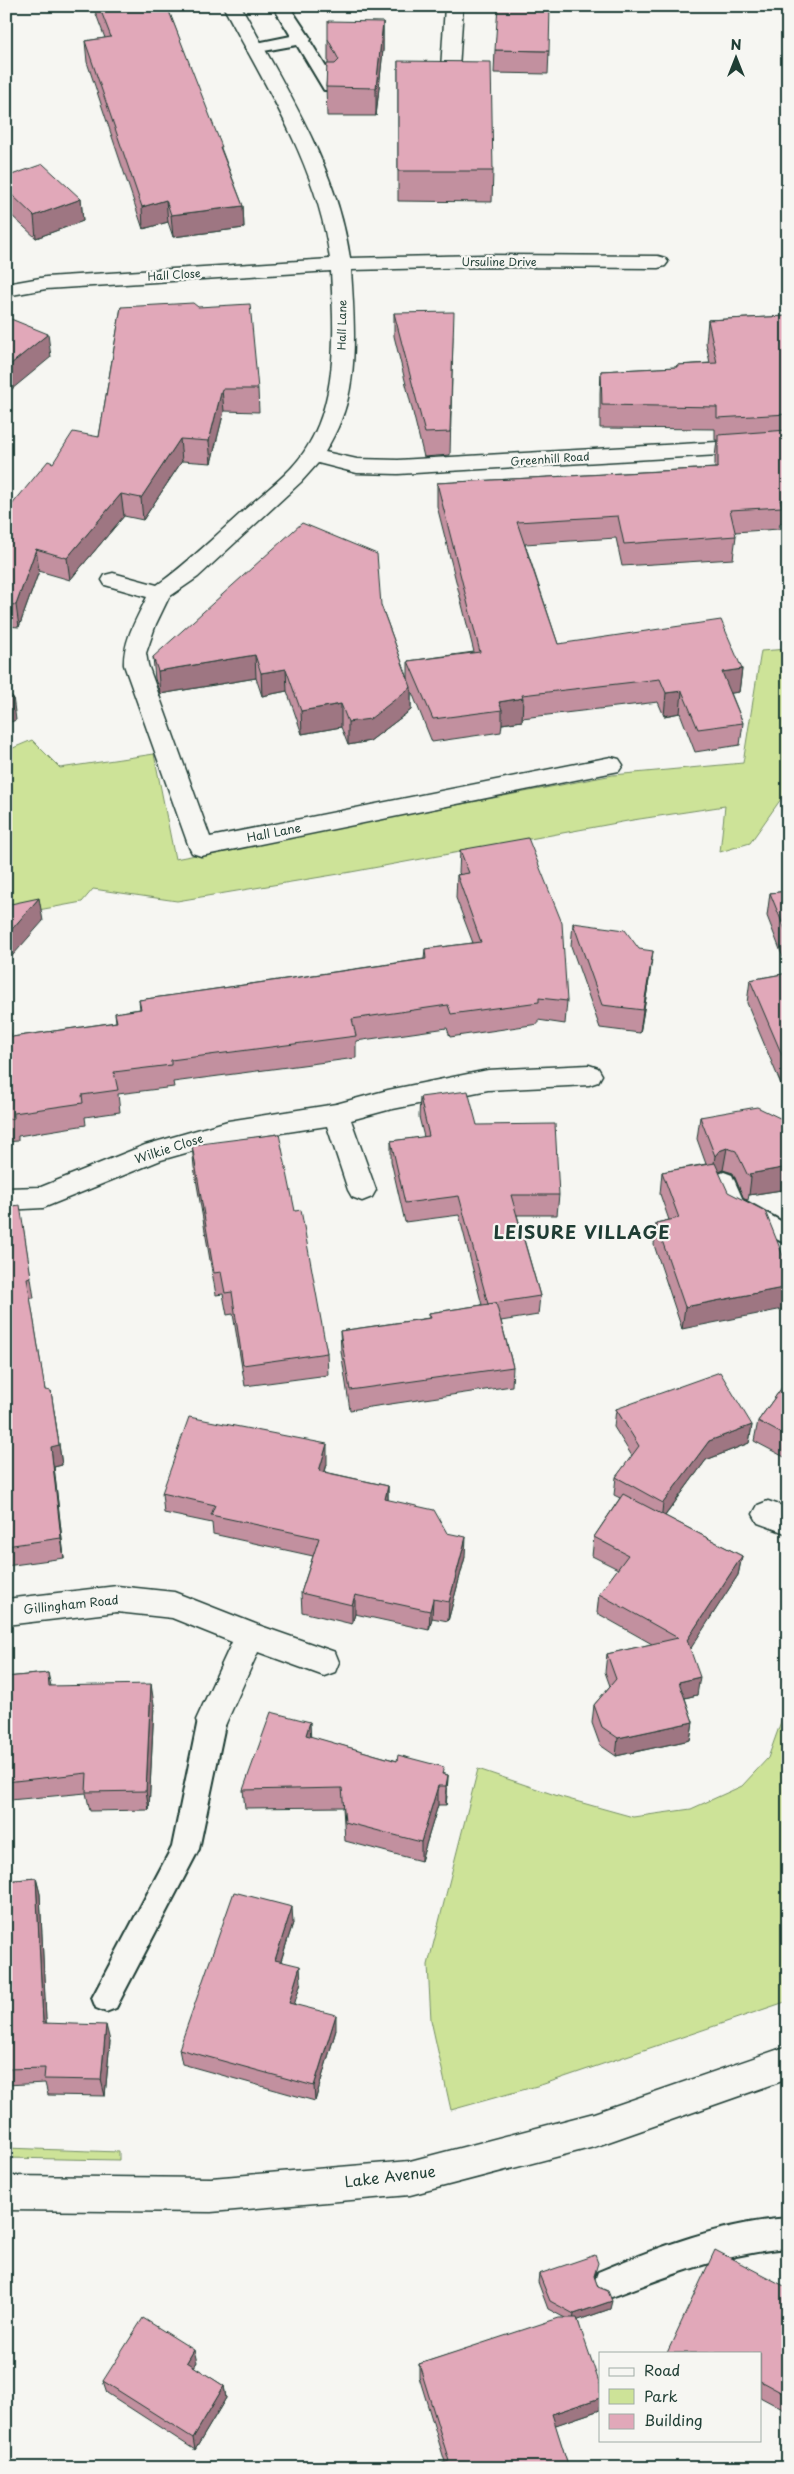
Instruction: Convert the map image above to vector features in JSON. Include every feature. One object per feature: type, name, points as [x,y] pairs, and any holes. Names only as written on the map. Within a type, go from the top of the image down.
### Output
[{"type":"street","name":"Hall Lane","points":[[232,6],[311,154],[337,236],[342,264],[341,379],[331,419],[313,455],[190,572],[160,593],[145,624],[135,654],[136,665],[201,848],[611,765]]},
{"type":"street","points":[[449,86],[454,6]]},
{"type":"street","name":"Ursuline Drive","points":[[342,264],[658,262]]},
{"type":"street","name":"Hall Close","points":[[6,290],[46,283],[342,264]]},
{"type":"street","name":"Greenhill Road","points":[[313,455],[357,466],[398,467],[788,444]]},
{"type":"street","points":[[113,580],[160,593]]},
{"type":"street","name":"Wilkie Close","points":[[6,1199],[43,1197],[154,1152],[228,1131],[336,1114],[388,1100],[488,1080],[589,1075]]},
{"type":"street","points":[[336,1114],[362,1190]]},
{"type":"street","name":"Gillingham Road","points":[[6,1612],[117,1599],[174,1605],[250,1636],[324,1662]]},
{"type":"street","points":[[212,1720],[250,1636]]},
{"type":"street","name":"Lake Avenue","points":[[6,2193],[211,2195],[410,2178],[594,2130],[788,2062]]},
{"type":"lane","points":[[282,8],[303,39],[330,87]]},
{"type":"lane","points":[[253,48],[303,39]]},
{"type":"lane","points":[[724,1181],[734,1206],[788,1236]]},
{"type":"lane","points":[[106,1998],[185,1849],[212,1720]]},
{"type":"lane","points":[[609,2283],[724,2241],[759,2234],[788,2233]]},
{"type":"green space","points":[[788,649],[788,789],[750,843],[720,852],[725,806],[633,820],[351,872],[177,901],[93,889],[82,902],[6,916],[6,751],[32,740],[60,768],[154,754],[175,859],[613,775],[743,763],[761,651]]},
{"type":"green space","points":[[788,1702],[788,2001],[544,2084],[451,2110],[431,2020],[428,1965],[478,1769],[561,1797],[633,1817],[691,1809],[742,1786],[768,1758]]},
{"type":"green space","points":[[6,2148],[119,2152],[119,2160],[6,2158]]},
{"type":"building","points":[[99,6],[167,6],[243,206],[171,215],[166,200],[142,207],[85,41],[111,37]]},
{"type":"building","points":[[498,6],[550,6],[549,51],[495,50]]},
{"type":"building","points":[[328,21],[383,22],[376,88],[326,87],[327,64],[335,64],[339,60],[328,39]]},
{"type":"building","points":[[398,61],[491,62],[493,171],[398,171]]},
{"type":"building","points":[[43,164],[81,199],[34,216],[9,192],[6,193],[6,177]]},
{"type":"building","points":[[193,303],[198,307],[250,304],[258,389],[222,389],[209,441],[180,439],[141,498],[121,494],[67,558],[36,549],[16,605],[6,604],[6,512],[48,461],[53,463],[73,432],[99,437],[121,307]]},
{"type":"building","points":[[454,312],[450,432],[425,433],[394,313]]},
{"type":"building","points":[[788,316],[788,414],[717,418],[717,407],[602,405],[601,371],[717,363],[708,320]]},
{"type":"building","points":[[6,317],[48,334],[6,368]]},
{"type":"building","points":[[788,430],[788,500],[780,500],[782,507],[730,510],[736,536],[624,544],[618,516],[517,522],[558,644],[721,620],[742,669],[722,672],[743,723],[698,729],[682,691],[666,693],[660,679],[522,695],[523,698],[499,702],[502,710],[433,719],[408,661],[480,652],[437,483],[718,468],[718,435]]},
{"type":"building","points":[[302,523],[377,554],[381,605],[411,687],[370,719],[348,722],[341,704],[301,711],[286,669],[261,673],[255,655],[158,671],[153,657]]},
{"type":"building","points":[[6,691],[13,697],[6,701]]},
{"type":"building","points":[[528,838],[562,923],[567,1001],[539,998],[539,1002],[451,1014],[448,1005],[352,1019],[356,1036],[171,1060],[171,1065],[114,1072],[118,1090],[82,1095],[83,1103],[14,1113],[14,1118],[6,1120],[6,1019],[12,1037],[117,1022],[115,1013],[141,1009],[139,1000],[426,959],[425,949],[481,942],[457,875],[469,873],[460,850]]},
{"type":"building","points":[[788,891],[788,937],[770,893]]},
{"type":"building","points":[[39,898],[6,936],[6,905]]},
{"type":"building","points":[[573,923],[625,930],[639,949],[653,951],[643,1010],[602,1005]]},
{"type":"building","points":[[788,973],[788,1069],[750,980]]},
{"type":"building","points":[[468,1091],[477,1125],[555,1124],[559,1195],[511,1195],[540,1296],[488,1304],[459,1196],[405,1203],[391,1141],[429,1136],[420,1097]]},
{"type":"building","points":[[757,1107],[788,1122],[788,1167],[749,1174],[751,1178],[748,1176],[736,1151],[727,1148],[719,1151],[715,1156],[700,1117]]},
{"type":"building","points":[[279,1134],[295,1211],[301,1210],[327,1353],[243,1365],[232,1292],[225,1293],[221,1272],[214,1273],[192,1145]]},
{"type":"building","points":[[715,1163],[728,1192],[765,1211],[788,1268],[788,1287],[685,1307],[656,1223],[679,1218],[662,1172]]},
{"type":"building","points":[[20,1205],[31,1277],[27,1278],[45,1390],[51,1391],[59,1445],[51,1447],[61,1538],[6,1546],[6,1207]]},
{"type":"building","points":[[496,1303],[513,1367],[350,1390],[340,1331],[431,1318],[429,1313]]},
{"type":"building","points":[[720,1372],[752,1425],[709,1441],[663,1503],[616,1477],[639,1446],[616,1409]]},
{"type":"building","points":[[788,1379],[788,1437],[758,1421]]},
{"type":"building","points":[[189,1417],[327,1444],[319,1471],[388,1486],[385,1499],[434,1510],[447,1533],[466,1537],[449,1602],[433,1599],[430,1611],[355,1595],[352,1605],[301,1593],[319,1538],[211,1515],[215,1505],[162,1493]]},
{"type":"building","points":[[623,1494],[742,1556],[687,1640],[700,1677],[679,1682],[693,1722],[618,1738],[602,1727],[594,1705],[616,1679],[607,1654],[678,1638],[599,1594],[628,1555],[594,1537]]},
{"type":"building","points":[[48,1673],[49,1686],[151,1684],[146,1791],[86,1792],[87,1773],[6,1782],[6,1677]]},
{"type":"building","points":[[271,1712],[310,1722],[306,1735],[397,1761],[398,1755],[444,1767],[442,1774],[448,1775],[446,1786],[438,1786],[421,1842],[345,1822],[342,1788],[243,1790]]},
{"type":"building","points":[[36,1878],[43,2023],[106,2025],[101,2080],[44,2079],[45,2068],[6,2069],[6,1881]]},
{"type":"building","points":[[234,1892],[292,1907],[275,1960],[300,1966],[289,2003],[336,2015],[314,2086],[179,2049]]},
{"type":"building","points":[[715,2250],[788,2288],[788,2396],[762,2382],[762,2352],[667,2352]]},
{"type":"building","points":[[595,2255],[598,2263],[594,2276],[598,2287],[608,2291],[612,2301],[574,2314],[550,2301],[539,2274]]},
{"type":"building","points":[[143,2318],[194,2350],[187,2362],[224,2386],[193,2438],[103,2381]]},
{"type":"building","points":[[559,2318],[577,2318],[599,2382],[599,2398],[552,2414],[569,2468],[439,2468],[438,2465],[449,2461],[419,2364]]},
{"type":"district","name":"LEISURE VILLAGE","points":[[582,1233]]}]
